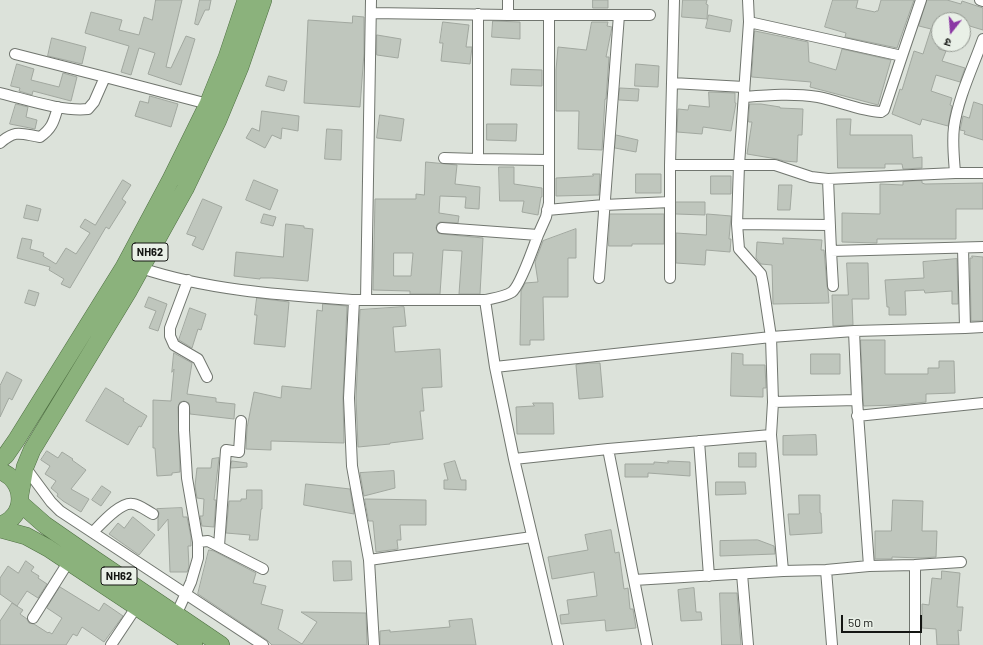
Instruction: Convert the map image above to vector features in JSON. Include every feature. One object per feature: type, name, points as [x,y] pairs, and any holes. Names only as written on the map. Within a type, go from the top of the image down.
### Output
[{"type":"highway","name":"NH62","points":[[0,460],[6,455],[18,439],[124,267],[171,179],[208,104],[227,57],[246,0]]},
{"type":"highway","name":"NH62","points":[[0,525],[15,516],[20,499],[25,467],[32,450],[141,268],[185,189],[218,120],[240,67],[263,0]]},
{"type":"highway","name":"NH62","points":[[0,471],[9,475],[14,481],[20,499],[51,529],[221,645]]},
{"type":"highway","name":"NH62","points":[[0,529],[26,536],[69,561],[194,645]]},
{"type":"street","points":[[366,300],[371,0]]},
{"type":"street","points":[[508,0],[508,15]]},
{"type":"street","points":[[670,278],[670,165],[674,0]]},
{"type":"street","points":[[748,0],[749,22],[739,165],[737,224],[739,249],[761,274],[771,337],[773,402],[771,435],[783,571]]},
{"type":"street","points":[[672,83],[744,92],[793,94],[818,97],[881,112],[884,110],[921,0]]},
{"type":"street","points":[[371,13],[650,15]]},
{"type":"street","points":[[478,14],[478,159]]},
{"type":"street","points":[[141,268],[162,275],[232,289],[292,296],[354,300],[485,300],[514,291],[546,217],[549,203],[549,15]]},
{"type":"street","points":[[598,278],[619,15]]},
{"type":"street","points":[[749,22],[902,56]]},
{"type":"street","points":[[955,173],[953,144],[954,126],[960,103],[983,39]]},
{"type":"street","points":[[15,54],[208,104]]},
{"type":"street","points":[[0,93],[58,107],[80,110],[88,109],[94,102],[105,77]]},
{"type":"street","points":[[0,143],[9,135],[17,133],[40,137],[48,132],[53,124],[58,107]]},
{"type":"street","points":[[444,158],[548,160]]},
{"type":"street","points":[[670,165],[775,165],[811,178],[828,179],[983,173]]},
{"type":"street","points":[[828,179],[833,286]]},
{"type":"street","points":[[548,210],[604,205],[670,202]]},
{"type":"street","points":[[737,224],[830,225]]},
{"type":"street","points":[[442,228],[538,235]]},
{"type":"street","points":[[831,251],[983,247]]},
{"type":"street","points":[[963,248],[965,328]]},
{"type":"street","points":[[188,280],[170,328],[170,336],[174,345],[198,359],[207,377]]},
{"type":"street","points":[[354,300],[349,398],[352,466],[369,560],[374,645]]},
{"type":"street","points":[[485,300],[495,367],[514,459],[558,645]]},
{"type":"street","points":[[495,367],[771,337],[854,331],[983,327]]},
{"type":"street","points":[[854,331],[857,416],[869,566]]},
{"type":"street","points":[[773,402],[857,400]]},
{"type":"street","points":[[857,416],[983,403]]},
{"type":"street","points":[[176,615],[191,582],[198,558],[198,542],[187,478],[184,407]]},
{"type":"street","points":[[219,546],[226,450],[239,452],[241,421]]},
{"type":"street","points":[[514,459],[608,449],[771,435]]},
{"type":"street","points":[[699,441],[709,576]]},
{"type":"street","points":[[608,449],[647,645]]},
{"type":"street","points":[[25,467],[51,502],[60,511],[186,593],[262,645]]},
{"type":"street","points":[[93,532],[122,506],[128,504],[134,504],[154,514]]},
{"type":"street","points":[[369,560],[532,537]]},
{"type":"street","points":[[198,542],[208,540],[264,569]]},
{"type":"street","points":[[33,618],[69,561]]},
{"type":"street","points":[[634,580],[961,562]]},
{"type":"street","points":[[915,565],[915,645]]},
{"type":"street","points":[[826,570],[832,645]]},
{"type":"street","points":[[742,574],[748,645]]},
{"type":"street","points":[[111,645],[137,606]]},
{"type":"building","points":[[156,0],[182,0],[166,67],[171,68],[186,36],[195,39],[181,85],[148,74],[155,53],[139,48],[131,75],[121,72],[129,46],[85,33],[91,12],[122,20],[119,30],[139,35],[144,17],[152,20]]},
{"type":"building","points":[[200,0],[211,0],[209,10],[205,10],[198,25],[195,24]]},
{"type":"building","points":[[593,0],[608,0],[608,8],[593,8]]},
{"type":"building","points":[[683,0],[707,0],[707,19],[682,17]]},
{"type":"building","points":[[833,0],[858,0],[856,8],[875,12],[878,11],[881,0],[914,0],[897,48],[845,37],[846,33],[825,27]]},
{"type":"building","points":[[927,0],[947,0],[961,4],[962,1],[983,8],[983,30],[971,26],[971,12],[931,12],[931,29],[919,26]]},
{"type":"building","points":[[709,15],[732,20],[730,32],[706,28]]},
{"type":"building","points":[[353,16],[364,17],[364,53],[360,107],[304,103],[308,20],[352,23]]},
{"type":"building","points":[[493,21],[520,22],[520,39],[492,37]]},
{"type":"building","points":[[443,22],[469,25],[466,47],[472,47],[470,64],[441,61],[443,43],[440,43]]},
{"type":"building","points":[[592,22],[608,22],[607,26],[612,27],[606,57],[609,57],[602,150],[578,149],[579,111],[556,111],[556,70],[558,47],[586,50]]},
{"type":"building","points":[[931,29],[931,52],[946,52],[942,61],[965,68],[960,82],[936,75],[931,91],[952,98],[948,126],[922,119],[920,125],[892,114],[900,89],[902,90],[914,51],[923,54]]},
{"type":"building","points":[[755,31],[808,42],[809,62],[836,70],[842,49],[891,60],[878,105],[810,87],[811,82],[752,77]]},
{"type":"building","points":[[377,35],[401,39],[398,58],[377,55]]},
{"type":"building","points":[[52,38],[86,47],[82,64],[48,56]]},
{"type":"building","points":[[17,64],[34,69],[31,80],[59,87],[63,73],[77,77],[71,101],[33,91],[32,95],[19,91],[20,88],[11,86]]},
{"type":"building","points":[[636,64],[659,66],[658,87],[635,86]]},
{"type":"building","points":[[512,69],[542,70],[542,86],[511,85]]},
{"type":"building","points":[[269,76],[287,81],[284,91],[266,86]]},
{"type":"building","points":[[620,88],[639,89],[638,101],[619,100]]},
{"type":"building","points":[[709,92],[735,93],[736,103],[731,131],[703,127],[702,134],[677,132],[678,109],[688,110],[689,105],[709,107]]},
{"type":"building","points":[[150,96],[178,104],[171,127],[135,116],[140,101],[148,103]]},
{"type":"building","points":[[974,102],[983,105],[983,140],[964,134],[965,131],[960,130],[963,116],[969,118]]},
{"type":"building","points":[[16,104],[28,107],[26,117],[37,120],[35,129],[10,124]]},
{"type":"building","points":[[750,104],[803,109],[802,135],[798,135],[797,162],[747,154],[752,122],[749,122]]},
{"type":"building","points":[[262,111],[299,116],[298,131],[282,128],[281,139],[272,135],[265,148],[246,138],[252,128],[259,131]]},
{"type":"building","points":[[380,115],[404,119],[401,141],[377,138]]},
{"type":"building","points":[[837,119],[851,119],[850,135],[912,135],[913,158],[922,157],[922,168],[903,169],[902,164],[885,164],[885,168],[838,168]]},
{"type":"building","points":[[487,124],[517,124],[516,141],[487,140]]},
{"type":"building","points":[[327,129],[342,130],[341,160],[325,159]]},
{"type":"building","points":[[616,135],[638,140],[636,152],[615,148]]},
{"type":"building","points":[[426,162],[457,165],[455,184],[480,187],[479,209],[465,208],[466,197],[440,196],[439,213],[459,216],[458,223],[440,222],[437,224],[436,228],[438,233],[442,234],[483,238],[480,294],[459,294],[462,251],[443,250],[440,294],[410,294],[410,291],[373,290],[375,199],[416,199],[416,194],[424,195]],"holes":[[[394,253],[413,253],[411,276],[394,276]]]},
{"type":"building","points":[[499,167],[514,167],[514,184],[542,188],[542,197],[538,215],[522,212],[524,201],[500,201]]},
{"type":"building","points":[[593,174],[600,174],[599,195],[556,196],[556,178],[593,176]]},
{"type":"building","points":[[636,174],[661,174],[661,193],[636,193]]},
{"type":"building","points":[[711,176],[731,176],[731,194],[711,194]]},
{"type":"building","points":[[123,180],[131,185],[122,199],[126,202],[109,229],[106,227],[70,288],[61,284],[64,279],[49,270],[50,267],[17,258],[22,238],[32,240],[30,249],[44,253],[43,256],[56,264],[66,248],[76,254],[90,233],[80,227],[85,219],[95,225]]},
{"type":"building","points":[[254,180],[278,190],[270,210],[246,200]]},
{"type":"building","points":[[922,181],[922,183],[925,184],[983,183],[983,209],[956,209],[956,239],[877,239],[877,243],[842,242],[842,213],[880,214],[880,184],[903,185],[903,182]]},
{"type":"building","points":[[779,185],[792,185],[790,210],[778,210]]},
{"type":"building","points":[[203,199],[222,207],[203,250],[192,245],[196,237],[187,234]]},
{"type":"building","points":[[676,202],[705,202],[705,215],[676,214]]},
{"type":"building","points":[[27,205],[41,209],[38,221],[24,218]]},
{"type":"building","points":[[264,214],[276,217],[273,226],[261,223]]},
{"type":"building","points":[[610,214],[664,214],[664,244],[609,246]]},
{"type":"building","points":[[707,214],[731,216],[729,239],[731,239],[730,252],[706,250],[705,265],[676,263],[676,233],[706,235]]},
{"type":"building","points":[[286,224],[304,226],[304,228],[313,229],[308,281],[272,278],[260,279],[234,276],[236,252],[283,257]]},
{"type":"building","points":[[576,229],[576,258],[568,258],[568,297],[543,297],[544,340],[530,340],[530,345],[520,345],[521,291],[525,283],[538,282],[535,262],[543,241]]},
{"type":"building","points":[[783,238],[822,240],[821,250],[824,250],[829,303],[773,304],[772,265],[761,264],[756,258],[757,242],[783,244]]},
{"type":"building","points":[[972,256],[983,257],[983,321],[971,321],[970,258],[972,258]]},
{"type":"building","points":[[957,259],[958,304],[952,304],[952,291],[925,293],[924,290],[905,291],[906,315],[889,315],[885,280],[924,278],[923,262]]},
{"type":"building","points":[[847,263],[868,263],[869,299],[852,299],[853,325],[833,326],[832,295],[848,295]]},
{"type":"building","points":[[29,290],[39,293],[35,306],[25,303]]},
{"type":"building","points":[[149,297],[167,304],[158,331],[149,328],[156,311],[145,307]]},
{"type":"building","points":[[257,298],[289,302],[285,347],[254,344]]},
{"type":"building","points":[[323,304],[347,306],[343,398],[344,443],[271,441],[271,450],[246,449],[247,428],[254,392],[281,398],[282,386],[311,389],[317,310],[322,311]]},
{"type":"building","points":[[404,307],[406,326],[393,327],[395,352],[440,349],[442,387],[422,388],[424,411],[420,411],[423,439],[358,447],[356,398],[360,310]]},
{"type":"building","points":[[190,308],[206,314],[201,330],[198,329],[192,348],[179,340]]},
{"type":"building","points":[[861,340],[885,340],[885,374],[928,374],[928,368],[939,368],[939,361],[954,361],[955,393],[926,394],[926,402],[864,406]]},
{"type":"building","points":[[174,353],[192,363],[187,394],[216,398],[216,402],[235,404],[234,419],[190,414],[189,403],[184,401],[180,402],[178,407],[180,472],[172,473],[172,475],[157,476],[155,448],[153,448],[153,400],[171,401]]},
{"type":"building","points":[[732,353],[743,354],[743,365],[765,365],[766,388],[763,388],[763,397],[731,396]]},
{"type":"building","points":[[811,354],[840,354],[840,374],[811,374]]},
{"type":"building","points":[[600,363],[603,397],[579,399],[576,365]]},
{"type":"building","points":[[7,372],[22,380],[12,400],[9,398],[0,417],[0,386]]},
{"type":"building","points":[[106,388],[147,416],[141,427],[139,426],[128,445],[86,421]]},
{"type":"building","points":[[533,403],[553,403],[554,434],[517,434],[516,407],[534,406]]},
{"type":"building","points":[[816,435],[817,455],[783,455],[783,436]]},
{"type":"building","points":[[47,451],[58,458],[62,452],[86,470],[71,489],[89,499],[81,512],[63,501],[51,488],[56,481],[45,474],[50,466],[41,460]]},
{"type":"building","points":[[739,453],[756,453],[756,467],[739,467]]},
{"type":"building","points":[[219,458],[214,500],[216,500],[214,527],[202,526],[200,516],[203,516],[204,499],[197,498],[195,486],[197,468],[211,468],[212,459]]},
{"type":"building","points":[[232,461],[247,463],[247,467],[231,468]]},
{"type":"building","points":[[455,461],[461,480],[466,480],[466,490],[444,489],[444,480],[448,480],[444,464]]},
{"type":"building","points":[[668,461],[690,462],[690,476],[648,473],[648,477],[625,477],[625,464],[654,464],[654,462],[668,463]]},
{"type":"building","points":[[394,471],[395,488],[364,496],[360,473]]},
{"type":"building","points":[[716,482],[745,482],[746,494],[716,495]]},
{"type":"building","points":[[306,484],[350,489],[354,514],[304,505]]},
{"type":"building","points":[[102,486],[111,492],[101,506],[92,500]]},
{"type":"building","points":[[247,490],[262,490],[262,509],[258,540],[249,540],[250,535],[226,533],[229,501],[241,501],[241,499],[246,499]]},
{"type":"building","points":[[799,495],[820,495],[822,533],[790,535],[788,514],[799,514]]},
{"type":"building","points":[[365,499],[426,500],[426,525],[400,525],[401,540],[397,540],[398,549],[376,552],[373,521],[369,521]]},
{"type":"building","points":[[893,500],[923,501],[922,531],[937,531],[936,557],[892,557],[892,559],[875,559],[875,531],[891,531]]},
{"type":"building","points":[[182,508],[183,517],[187,517],[191,537],[191,546],[188,546],[189,567],[187,572],[170,572],[168,519],[158,531],[159,513],[157,509]]},
{"type":"building","points":[[133,517],[155,535],[139,555],[109,534],[118,523],[124,528]]},
{"type":"building","points":[[611,530],[615,553],[619,552],[624,589],[628,588],[630,609],[633,609],[636,628],[606,631],[605,620],[561,624],[560,615],[569,614],[567,600],[597,596],[594,572],[552,579],[548,557],[588,550],[585,535]]},
{"type":"building","points":[[758,540],[774,546],[775,554],[720,556],[720,541]]},
{"type":"building","points":[[209,550],[214,551],[256,573],[253,583],[266,586],[261,604],[283,610],[278,629],[302,644],[317,622],[301,612],[366,613],[367,645],[272,645],[267,640],[198,594]]},
{"type":"building","points":[[26,561],[34,567],[31,571],[47,584],[38,598],[27,591],[17,606],[0,594],[0,578],[8,566],[18,573]]},
{"type":"building","points":[[333,561],[351,561],[352,580],[334,581]]},
{"type":"building","points":[[942,571],[960,573],[957,607],[963,607],[961,631],[958,630],[959,645],[937,645],[936,629],[922,628],[922,604],[929,605],[932,578],[941,579]]},
{"type":"building","points":[[60,587],[99,611],[104,603],[123,616],[104,642],[82,627],[77,636],[73,634],[66,645],[0,645],[0,621],[12,603],[23,610],[20,614],[27,619],[29,623],[34,624],[52,634],[62,618],[47,608]]},
{"type":"building","points":[[694,588],[696,612],[701,612],[702,620],[681,621],[678,590]]},
{"type":"building","points":[[720,593],[737,593],[741,645],[722,645]]},
{"type":"building","points":[[472,619],[476,645],[380,645],[380,631],[390,630],[390,632],[450,627],[449,621]]}]
